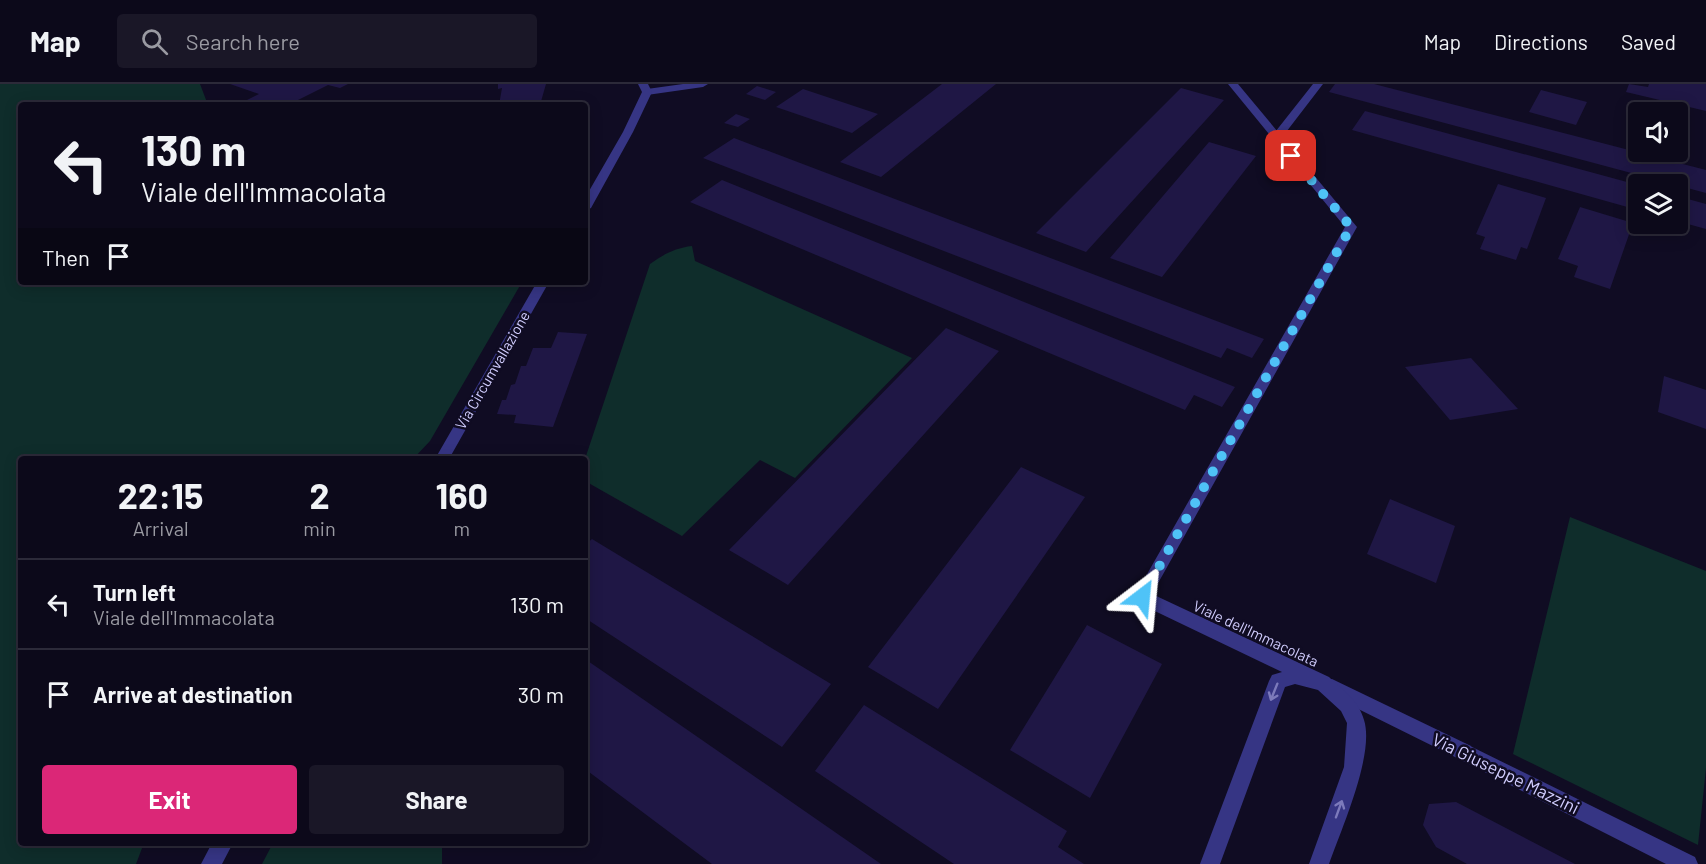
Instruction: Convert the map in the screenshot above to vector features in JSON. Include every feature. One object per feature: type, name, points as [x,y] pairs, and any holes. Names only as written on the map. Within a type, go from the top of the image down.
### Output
[{"type":"street","points":[[588,203],[628,132],[645,88],[704,84]]},
{"type":"street","name":"Viale dell'Immacolata","points":[[1233,84],[1351,227],[1142,597],[1323,683]]},
{"type":"street","points":[[1276,138],[1318,84]]},
{"type":"street","name":"Via Circumvallazione","points":[[444,456],[541,285]]},
{"type":"street","points":[[1210,864],[1278,681],[1295,676],[1323,683],[1347,705],[1356,722],[1354,767],[1319,864]]},
{"type":"street","name":"Via Giuseppe Mazzini","points":[[1323,683],[1688,864]]},
{"type":"street","points":[[211,864],[221,846]]},
{"type":"green space","points":[[0,84],[200,84],[207,102],[18,102],[18,285],[520,285],[430,441],[416,456],[18,456],[18,846],[143,846],[136,864],[0,864]]},
{"type":"green space","points":[[692,246],[695,261],[912,358],[795,478],[760,460],[682,536],[588,483],[588,456],[586,456],[650,264],[680,248]]},
{"type":"green space","points":[[1570,517],[1706,571],[1706,768],[1698,845],[1513,754]]},
{"type":"green space","points":[[271,846],[442,846],[442,864],[262,864]]},
{"type":"building","points":[[230,84],[348,84],[340,88],[328,85],[294,102],[243,102],[259,94]]},
{"type":"building","points":[[498,84],[546,84],[541,102],[500,102],[502,88],[498,89]]},
{"type":"building","points":[[942,84],[996,84],[881,177],[840,162]]},
{"type":"building","points":[[1335,84],[1374,84],[1628,150],[1628,162],[1675,162],[1706,170],[1706,193],[1688,188],[1688,174],[1635,174],[1329,92]]},
{"type":"building","points":[[1629,84],[1648,87],[1649,84],[1706,84],[1706,111],[1688,107],[1688,102],[1668,102],[1626,92]]},
{"type":"building","points":[[757,86],[776,92],[765,100],[746,94]]},
{"type":"building","points":[[1181,88],[1224,100],[1086,252],[1036,233]]},
{"type":"building","points":[[803,89],[878,114],[852,133],[776,107]]},
{"type":"building","points":[[1541,90],[1587,102],[1576,125],[1529,112]]},
{"type":"building","points":[[1365,111],[1628,182],[1628,207],[1352,130]]},
{"type":"building","points":[[736,114],[750,119],[738,127],[724,123]]},
{"type":"building","points":[[734,138],[1264,339],[1252,358],[1227,348],[1221,358],[703,158]]},
{"type":"building","points":[[1209,142],[1256,156],[1162,277],[1110,258]]},
{"type":"building","points":[[722,180],[1235,387],[1222,407],[1194,395],[1185,410],[690,202]]},
{"type":"building","points":[[1498,184],[1546,198],[1527,249],[1521,247],[1516,260],[1480,249],[1485,237],[1476,234]]},
{"type":"building","points":[[1688,199],[1706,204],[1706,229],[1688,224]]},
{"type":"building","points":[[1580,207],[1628,221],[1629,234],[1610,289],[1574,277],[1578,266],[1558,259]]},
{"type":"building","points":[[946,328],[999,351],[788,585],[729,550]]},
{"type":"building","points":[[558,332],[587,334],[553,427],[514,423],[516,415],[497,414],[502,400],[506,400],[511,385],[515,384],[521,366],[526,366],[533,348],[551,348]]},
{"type":"building","points":[[1471,358],[1518,409],[1450,420],[1405,367]]},
{"type":"building","points":[[1664,376],[1706,390],[1706,429],[1658,412]]},
{"type":"building","points":[[1021,467],[1085,497],[938,709],[868,667]]},
{"type":"building","points":[[1390,499],[1455,526],[1436,583],[1367,554]]},
{"type":"building","points":[[592,539],[831,684],[782,747],[588,620],[588,542]]},
{"type":"building","points":[[1087,625],[1162,664],[1090,798],[1010,750]]},
{"type":"building","points":[[588,661],[881,864],[712,864],[588,771]]},
{"type":"building","points":[[864,705],[1067,831],[1058,847],[1084,864],[954,864],[815,771]]},
{"type":"building","points":[[1456,802],[1575,864],[1467,864],[1436,847],[1423,825],[1429,804]]},
{"type":"route","points":[[1142,597],[1351,227],[1291,156]]}]
